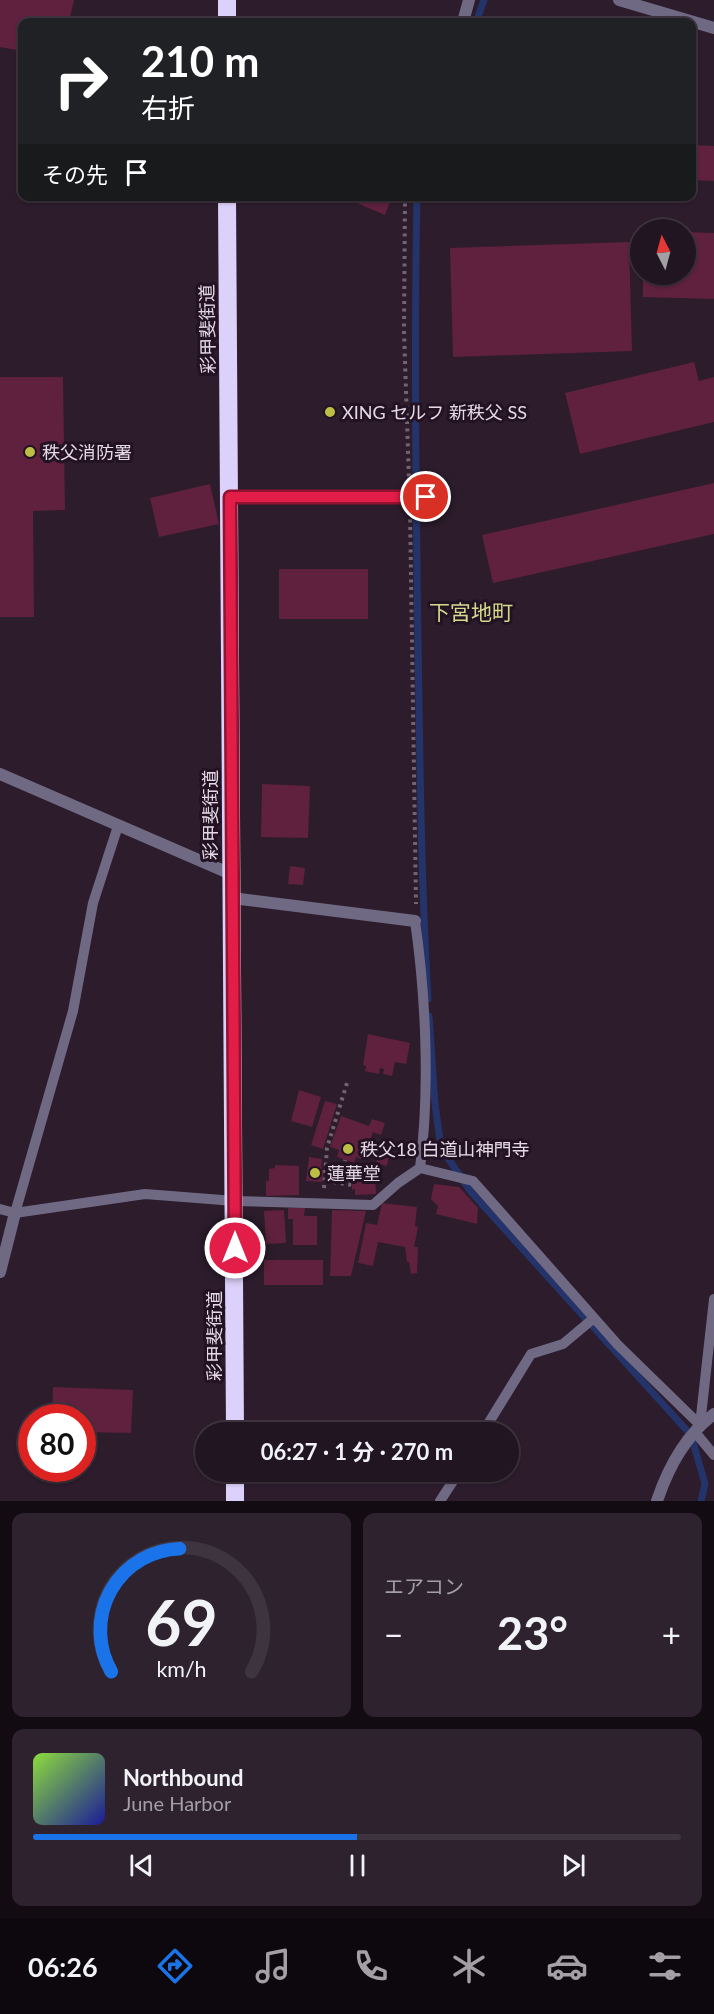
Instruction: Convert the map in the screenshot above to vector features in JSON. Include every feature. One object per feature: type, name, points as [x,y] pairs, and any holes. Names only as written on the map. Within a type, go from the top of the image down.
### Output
[{"type":"highway","points":[[227,0],[227,18]]},
{"type":"highway","name":"彩甲斐街道","points":[[227,201],[235,1422]]},
{"type":"highway","points":[[235,1482],[235,1501]]},
{"type":"street","points":[[464,18],[469,0]]},
{"type":"street","points":[[619,0],[680,18]]},
{"type":"street","points":[[696,23],[714,28]]},
{"type":"street","points":[[0,774],[231,874]]},
{"type":"street","points":[[232,898],[415,921]]},
{"type":"street","points":[[0,1272],[15,1213]]},
{"type":"street","points":[[657,1501],[667,1473],[697,1428],[714,1413]]},
{"type":"lane","points":[[230,497],[442,497]]},
{"type":"lane","points":[[15,1213],[73,1011],[93,903],[118,826]]},
{"type":"lane","points":[[0,1209],[15,1213],[145,1194],[235,1202],[373,1205],[420,1167],[425,1125],[423,1018],[415,921]]},
{"type":"lane","points":[[420,1167],[473,1182],[618,1345],[697,1428],[714,1455]]},
{"type":"lane","points":[[697,1428],[714,1299]]},
{"type":"lane","points":[[489,1422],[531,1354],[563,1344],[594,1318]]},
{"type":"lane","points":[[440,1501],[452,1482]]},
{"type":"path","points":[[405,201],[404,331],[410,497],[417,894],[415,921]]},
{"type":"path","points":[[322,1204],[326,1181],[327,1148],[347,1083]]},
{"type":"path","points":[[340,1183],[345,1160]]},
{"type":"path","points":[[326,1181],[352,1185]]},
{"type":"building","points":[[0,0],[74,0],[70,18],[18,18],[18,50],[0,47]]},
{"type":"building","points":[[696,145],[714,146],[714,181],[696,180]]},
{"type":"building","points":[[360,201],[390,201],[385,215],[359,204]]},
{"type":"building","points":[[696,232],[714,233],[714,299],[643,297],[643,285],[696,285]]},
{"type":"building","points":[[629,242],[632,351],[453,357],[450,248]]},
{"type":"building","points":[[694,362],[699,381],[714,377],[714,422],[580,454],[565,393]]},
{"type":"building","points":[[0,377],[63,377],[65,510],[33,511],[34,617],[0,617]]},
{"type":"building","points":[[714,483],[714,534],[493,583],[482,535]]},
{"type":"building","points":[[210,484],[219,524],[159,537],[150,498]]},
{"type":"building","points":[[279,569],[368,569],[368,619],[279,619]]},
{"type":"building","points":[[262,784],[310,786],[308,838],[261,837]]},
{"type":"building","points":[[290,866],[305,868],[303,885],[288,884]]},
{"type":"building","points":[[368,1034],[410,1043],[406,1064],[395,1062],[392,1076],[383,1074],[384,1069],[380,1068],[379,1074],[365,1071],[366,1066],[363,1065]]},
{"type":"building","points":[[299,1090],[321,1097],[312,1127],[291,1121]]},
{"type":"building","points":[[325,1101],[337,1104],[323,1149],[311,1145]]},
{"type":"building","points":[[341,1116],[369,1126],[372,1119],[385,1123],[381,1135],[373,1132],[364,1160],[356,1157],[354,1163],[337,1157],[339,1150],[330,1147]]},
{"type":"building","points":[[379,1153],[389,1156],[387,1166],[376,1163]]},
{"type":"building","points":[[309,1157],[322,1159],[321,1170],[324,1170],[322,1182],[306,1181]]},
{"type":"building","points":[[275,1165],[299,1166],[299,1195],[266,1196],[269,1169],[275,1168]]},
{"type":"building","points":[[375,1175],[376,1194],[355,1195],[355,1189],[352,1190],[352,1181],[355,1181],[355,1176]]},
{"type":"building","points":[[434,1184],[459,1187],[478,1208],[477,1224],[436,1214],[438,1206],[431,1199]]},
{"type":"building","points":[[382,1203],[417,1207],[415,1226],[418,1227],[414,1247],[418,1247],[417,1273],[411,1274],[405,1247],[378,1242],[373,1266],[358,1263],[366,1223],[377,1225]]},
{"type":"building","points":[[288,1208],[305,1208],[304,1216],[317,1216],[317,1245],[293,1245],[293,1219],[288,1219]]},
{"type":"building","points":[[284,1210],[286,1243],[266,1244],[264,1211]]},
{"type":"building","points":[[332,1210],[366,1211],[351,1276],[330,1276]]},
{"type":"building","points":[[264,1260],[323,1260],[323,1285],[264,1285]]},
{"type":"building","points":[[53,1387],[133,1390],[131,1433],[96,1432],[96,1404],[52,1404]]},
{"type":"waterway","points":[[477,18],[484,0]]},
{"type":"waterway","points":[[417,201],[415,363],[418,641],[422,865],[428,999]]},
{"type":"waterway","points":[[429,1016],[435,1104],[441,1148],[471,1192],[691,1435],[705,1484],[701,1501]]},
{"type":"place","name":"XING セルフ 新秩父 SS","points":[[330,412]]},
{"type":"place","name":"秩父消防署","points":[[30,452]]},
{"type":"place","name":"秩父18 白道山神門寺","points":[[348,1149]]},
{"type":"place","name":"蓮華堂","points":[[315,1173]]},
{"type":"district","name":"下宮地町","points":[[471,611]]},
{"type":"route","points":[[235,1248],[230,497],[426,497]]}]
